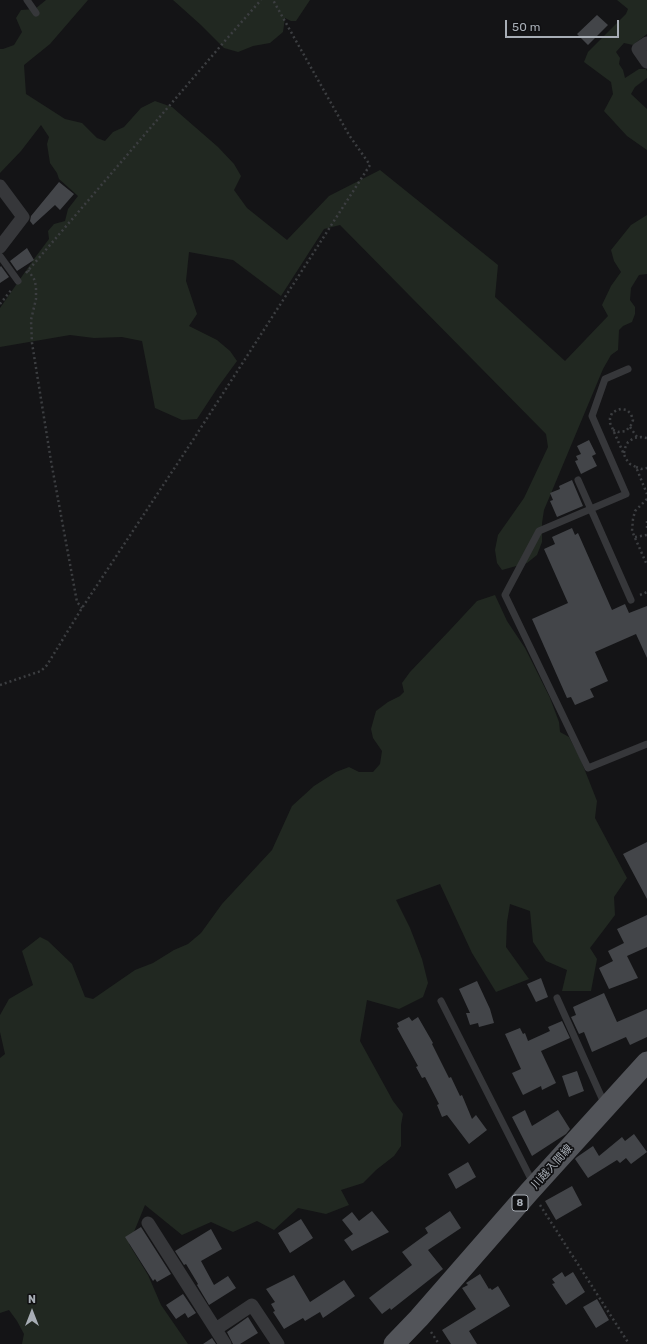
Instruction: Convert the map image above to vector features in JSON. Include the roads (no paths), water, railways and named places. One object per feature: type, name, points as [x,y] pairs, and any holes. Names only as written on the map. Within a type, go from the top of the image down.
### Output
[{"type":"main road","name":"川越入間線","points":[[394,1344],[419,1318],[532,1189],[647,1062]]},
{"type":"street","points":[[647,43],[638,49],[647,62]]},
{"type":"street","points":[[0,186],[23,217],[0,247]]},
{"type":"street","points":[[148,1223],[225,1344]]},
{"type":"street","points":[[216,1329],[252,1305],[278,1344]]},
{"type":"lane","points":[[27,0],[36,13]]},
{"type":"lane","points":[[0,256],[18,281]]},
{"type":"lane","points":[[628,369],[605,379],[592,416],[626,494],[539,531],[505,596],[588,768],[647,744]]},
{"type":"lane","points":[[578,480],[631,600]]},
{"type":"lane","points":[[557,998],[606,1108]]},
{"type":"lane","points":[[441,1001],[532,1189]]}]
